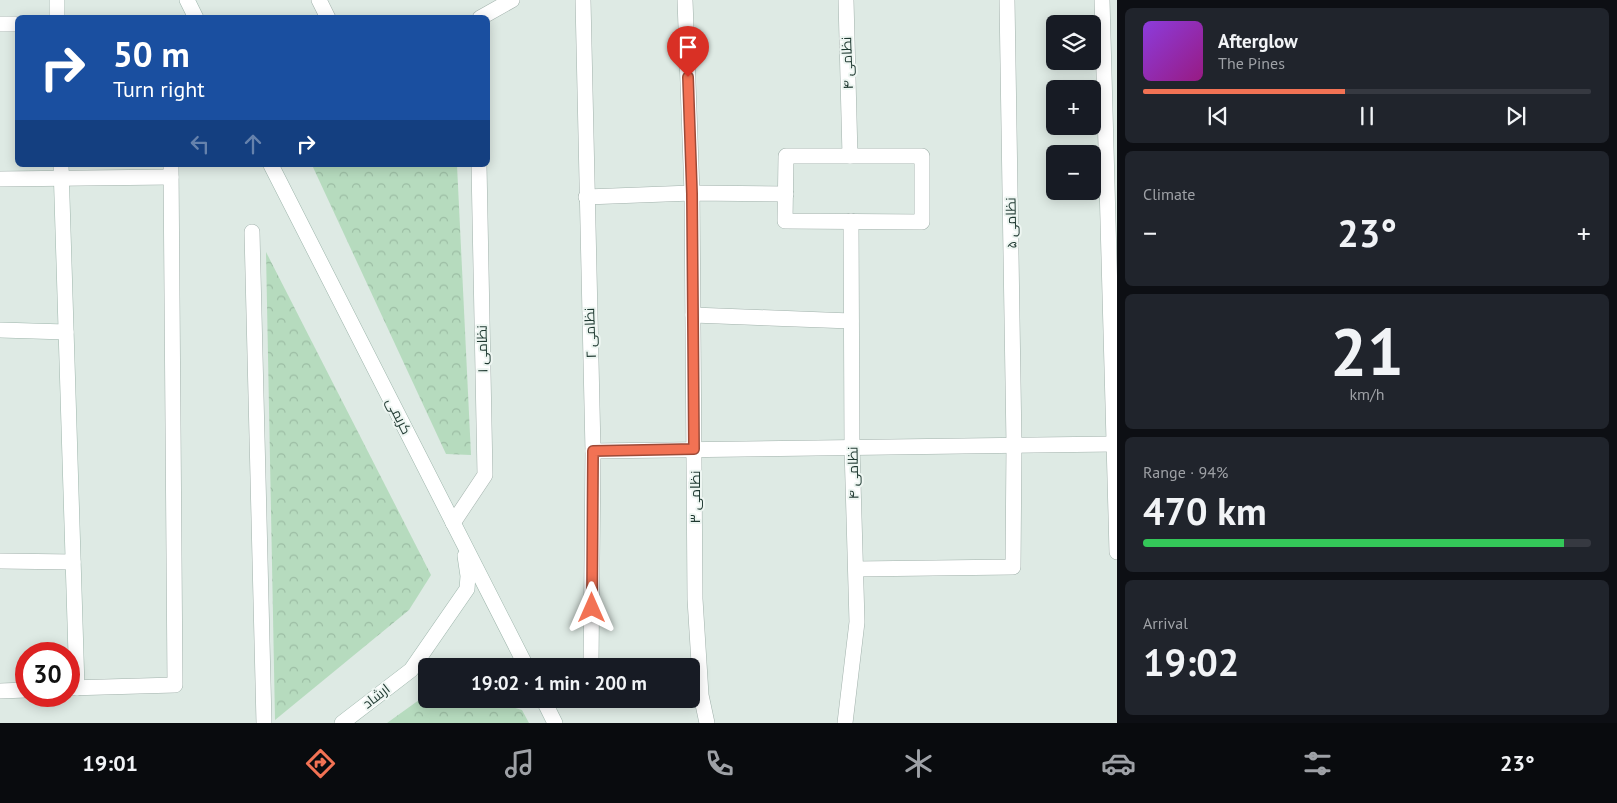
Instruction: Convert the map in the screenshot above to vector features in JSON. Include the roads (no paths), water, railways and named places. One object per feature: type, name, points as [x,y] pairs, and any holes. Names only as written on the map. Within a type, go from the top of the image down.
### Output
[{"type":"street","points":[[57,0],[57,15]]},
{"type":"street","points":[[187,0],[194,15]]},
{"type":"street","points":[[320,0],[327,15]]},
{"type":"street","name":"نظامی ۲","points":[[583,0],[593,451],[591,658]]},
{"type":"street","name":"نظامی ۳","points":[[684,0],[692,194],[695,599],[701,695],[707,723]]},
{"type":"street","name":"نظامی ۴","points":[[846,0],[850,156]]},
{"type":"street","name":"نظامی ۵","points":[[856,569],[1013,567],[1014,445],[1007,0]]},
{"type":"street","points":[[1102,0],[1117,552]]},
{"type":"street","points":[[485,15],[506,1]]},
{"type":"street","points":[[0,24],[15,24]]},
{"type":"street","points":[[786,156],[850,156],[922,156],[922,222],[785,221],[786,156]]},
{"type":"street","name":"کریمی","points":[[272,167],[522,658]]},
{"type":"street","name":"نظامی ۱","points":[[453,523],[485,474],[479,167]]},
{"type":"street","points":[[0,179],[62,172],[171,171],[175,685],[80,688]]},
{"type":"street","points":[[62,172],[73,562],[73,642]]},
{"type":"street","points":[[586,197],[786,194]]},
{"type":"street","name":"نظامی ۴","points":[[845,723],[857,622],[852,447],[851,222]]},
{"type":"street","points":[[252,232],[264,723]]},
{"type":"street","points":[[693,315],[851,321]]},
{"type":"street","points":[[0,330],[66,332]]},
{"type":"street","points":[[593,451],[1114,444]]},
{"type":"street","name":"ارشاد","points":[[426,658],[467,589],[468,576],[462,540]]},
{"type":"street","points":[[0,561],[73,562]]},
{"type":"street","name":"ارشاد","points":[[342,723],[418,671]]},
{"type":"street","points":[[0,691],[15,690]]},
{"type":"street","points":[[548,708],[555,723]]}]
